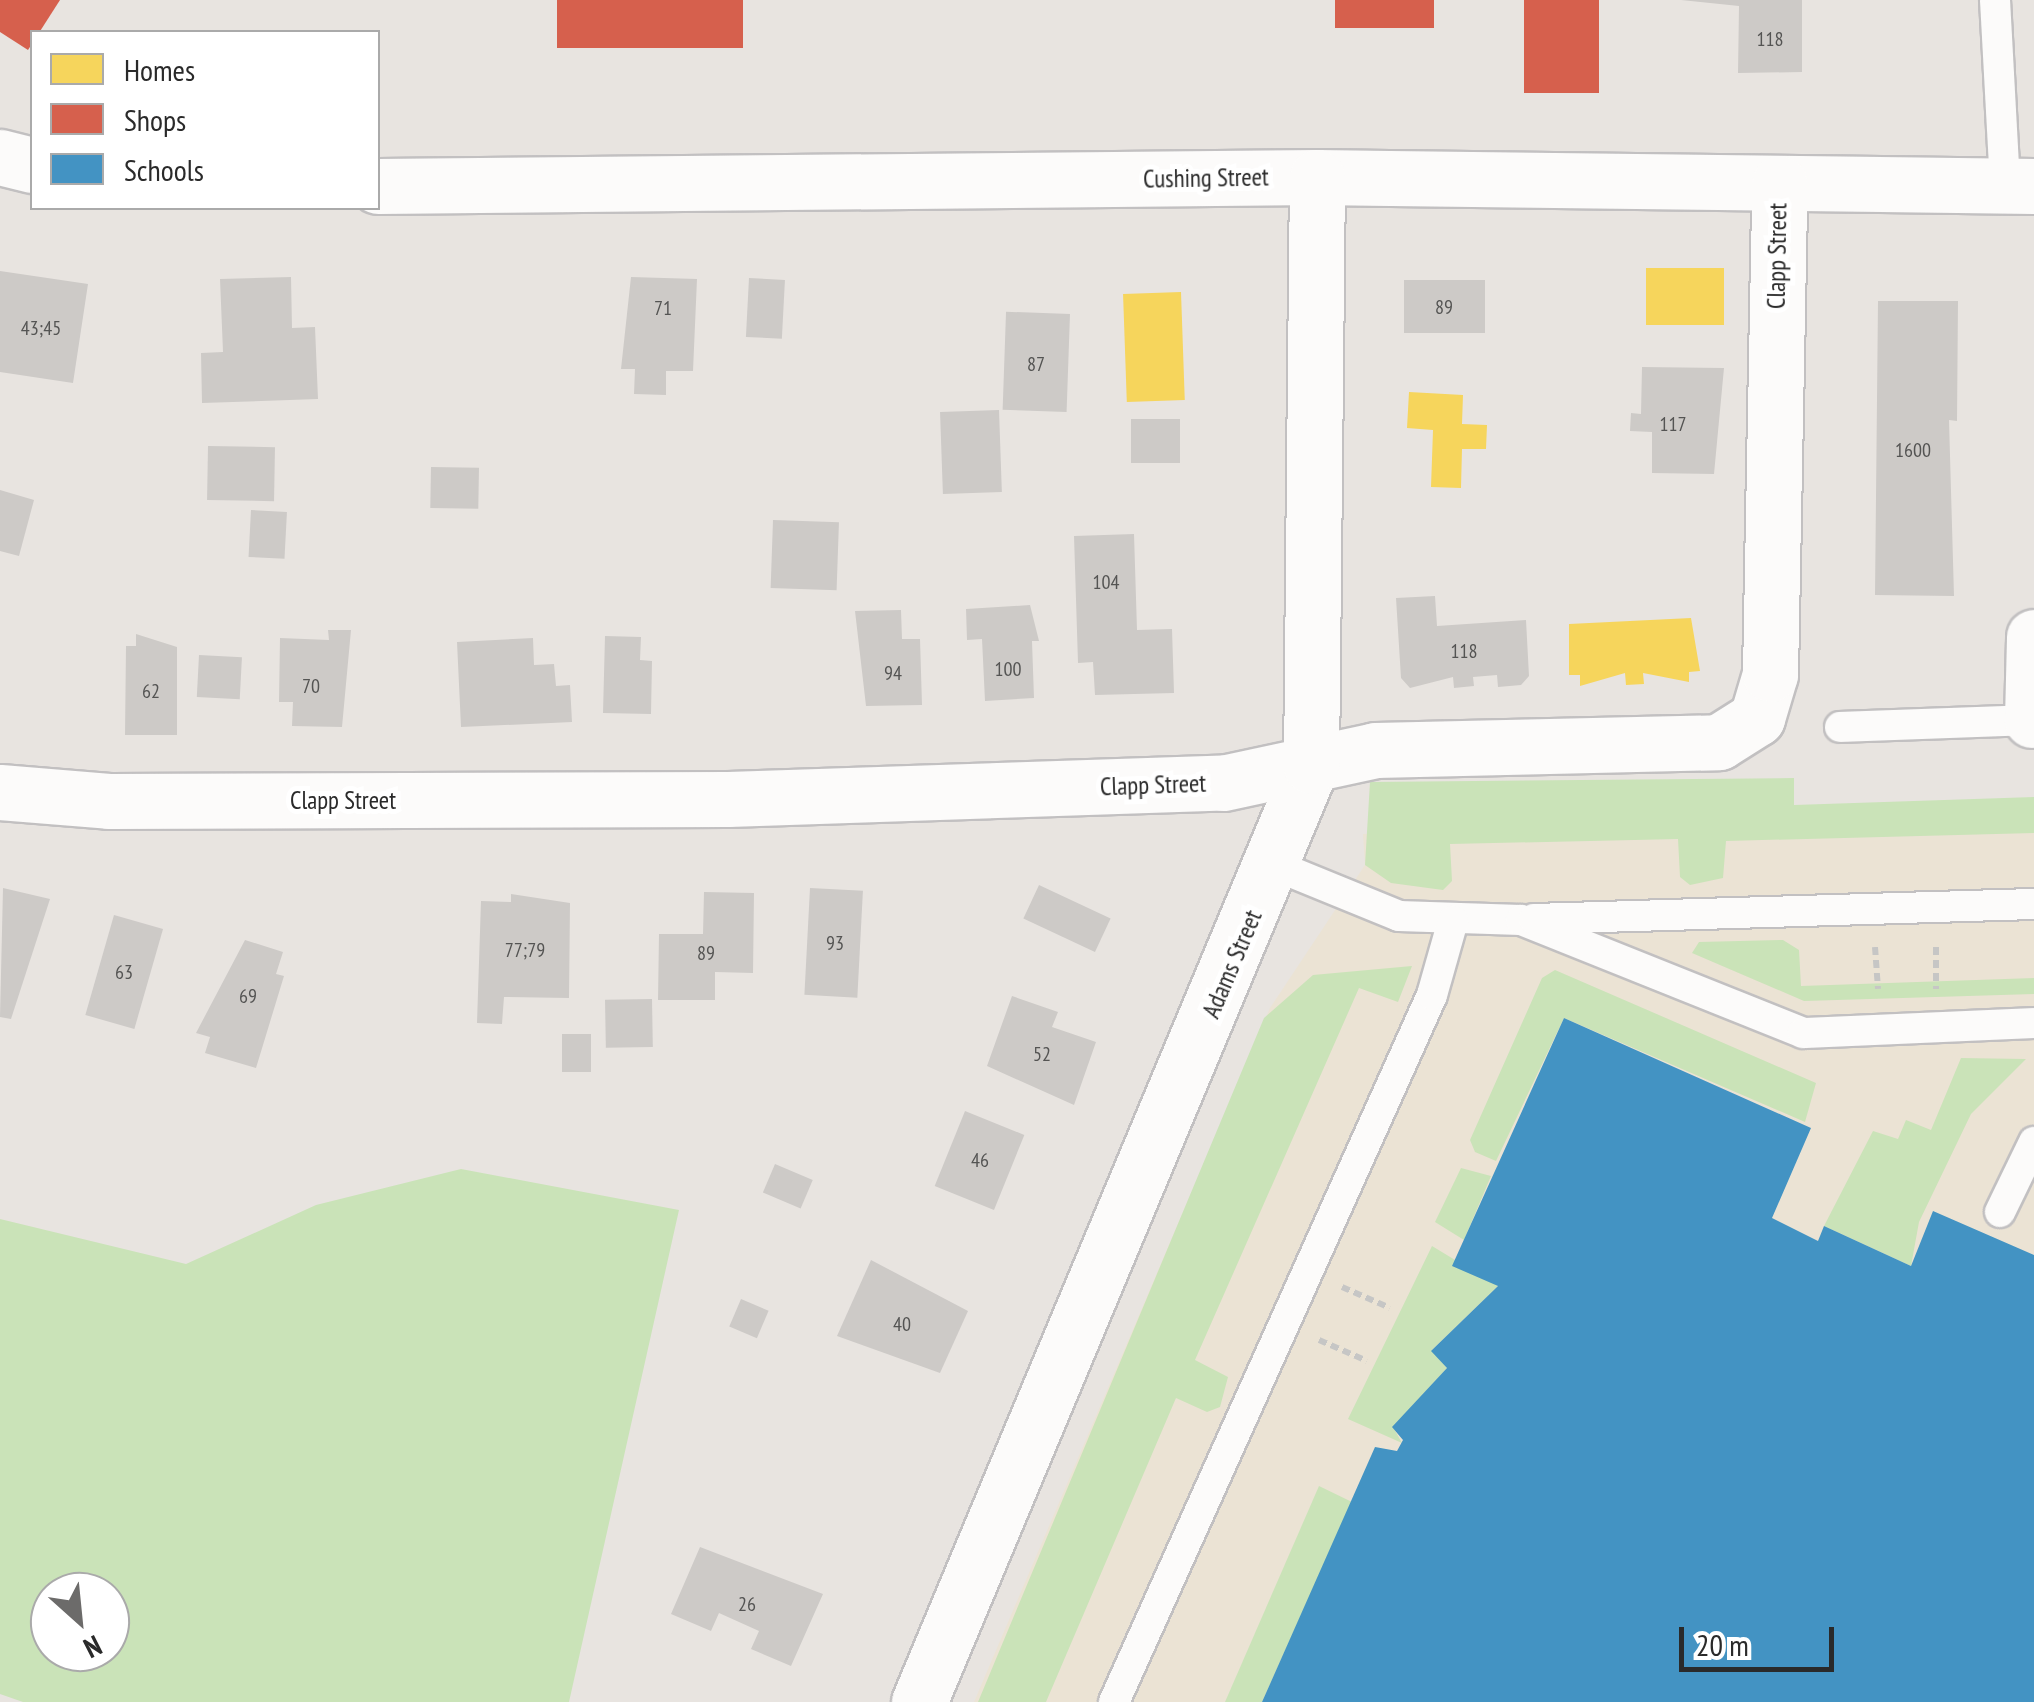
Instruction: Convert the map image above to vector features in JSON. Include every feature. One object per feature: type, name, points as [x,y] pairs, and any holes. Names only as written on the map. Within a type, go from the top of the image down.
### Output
[{"type":"street","points":[[0,157],[30,164]]},
{"type":"street","name":"Cushing Street","points":[[380,186],[1317,177],[2019,186]]},
{"type":"street","name":"Adams Street","points":[[919,1702],[1274,865],[1311,766],[1317,177]]},
{"type":"street","name":"Clapp Street","points":[[0,792],[109,801],[728,800],[1223,783],[1375,750],[1696,746],[1756,718],[1770,674],[1778,183]]},
{"type":"street","points":[[2033,720],[2034,636]]},
{"type":"lane","points":[[1995,0],[2019,186]]},
{"type":"lane","points":[[1840,726],[2033,720]]},
{"type":"lane","points":[[1274,865],[1370,908],[1452,921],[2034,904]]},
{"type":"lane","points":[[1521,920],[1803,1033],[2034,1023]]},
{"type":"lane","points":[[1114,1702],[1432,994],[1452,921]]},
{"type":"lane","points":[[2000,1212],[2034,1142]]},
{"type":"path","points":[[1936,936],[1936,990]]},
{"type":"path","points":[[1874,940],[1878,989]]},
{"type":"path","points":[[1341,1286],[1390,1308]]},
{"type":"path","points":[[1318,1340],[1367,1361]]},
{"type":"shaded area","points":[[2034,798],[2034,1702],[974,1702],[1270,1008],[1365,865],[1363,834]]},
{"type":"green space","points":[[1794,778],[1794,805],[2034,797],[2034,833],[1726,841],[1723,878],[1690,885],[1680,877],[1678,839],[1450,844],[1452,881],[1443,890],[1391,883],[1365,865],[1370,782]]},
{"type":"green space","points":[[1783,940],[1799,950],[1801,986],[2034,978],[2034,994],[1804,1001],[1692,953],[1699,942]]},
{"type":"green space","points":[[1412,966],[1398,1002],[1359,988],[1195,1360],[1228,1377],[1220,1407],[1207,1412],[1176,1398],[1046,1702],[978,1702],[1264,1018],[1313,975]]},
{"type":"green space","points":[[1555,970],[1816,1083],[1805,1122],[1564,1018],[1496,1161],[1475,1152],[1470,1140],[1542,978]]},
{"type":"green space","points":[[1961,1058],[2026,1059],[1971,1114],[1919,1222],[1911,1266],[1824,1226],[1873,1131],[1898,1139],[1906,1120],[1931,1130]]},
{"type":"green space","points":[[1461,1168],[1491,1176],[1464,1240],[1435,1222]]},
{"type":"green space","points":[[461,1169],[679,1210],[569,1702],[23,1702],[0,1694],[0,1219],[186,1264],[316,1205]]},
{"type":"green space","points":[[1432,1246],[1498,1286],[1432,1350],[1447,1368],[1393,1427],[1402,1443],[1348,1419]]},
{"type":"green space","points":[[1319,1486],[1352,1502],[1262,1702],[1225,1702]]},
{"type":"building: Homes","points":[[1646,268],[1724,268],[1724,325],[1646,325]]},
{"type":"building: Homes","points":[[1181,292],[1185,400],[1127,402],[1123,294]]},
{"type":"building: Homes","points":[[1409,392],[1463,395],[1462,424],[1487,425],[1486,449],[1462,449],[1461,488],[1431,487],[1433,430],[1407,428]]},
{"type":"building: Homes","points":[[1691,618],[1700,671],[1689,672],[1689,682],[1643,673],[1644,684],[1626,685],[1625,673],[1580,686],[1580,675],[1569,675],[1569,624]]},
{"type":"building: Shops","points":[[0,0],[60,0],[41,30],[30,30],[28,50],[0,32]]},
{"type":"building: Shops","points":[[557,0],[743,0],[743,48],[557,48]]},
{"type":"building: Shops","points":[[1335,0],[1434,0],[1434,28],[1335,28]]},
{"type":"building: Shops","points":[[1524,0],[1599,0],[1599,93],[1524,93]]},
{"type":"building: Schools","points":[[1564,1018],[1811,1128],[1772,1218],[1818,1241],[1824,1226],[1911,1266],[1933,1211],[2034,1255],[2034,1702],[1262,1702],[1375,1447],[1397,1451],[1403,1440],[1392,1427],[1447,1368],[1431,1351],[1498,1286],[1452,1266]]},
{"type":"building: Other","points":[[1681,0],[1802,0],[1802,72],[1738,73],[1739,6]]},
{"type":"building: Other","points":[[0,271],[88,284],[73,383],[0,372]]},
{"type":"building: Other","points":[[291,277],[292,328],[315,327],[318,399],[202,403],[201,353],[223,352],[220,279]]},
{"type":"building: Other","points":[[631,277],[697,279],[693,371],[666,371],[666,395],[634,394],[635,369],[621,369]]},
{"type":"building: Other","points":[[749,278],[785,280],[782,339],[746,337]]},
{"type":"building: Other","points":[[1404,280],[1485,280],[1485,333],[1404,333]]},
{"type":"building: Other","points":[[1878,301],[1958,301],[1957,421],[1949,420],[1954,596],[1875,595]]},
{"type":"building: Other","points":[[1006,312],[1070,314],[1067,412],[1003,410]]},
{"type":"building: Other","points":[[1642,367],[1724,368],[1714,474],[1652,473],[1652,432],[1630,431],[1631,413],[1641,414]]},
{"type":"building: Other","points":[[999,410],[1002,492],[943,494],[940,412]]},
{"type":"building: Other","points":[[1131,419],[1180,419],[1180,463],[1131,463]]},
{"type":"building: Other","points":[[208,446],[275,447],[274,501],[207,500]]},
{"type":"building: Other","points":[[431,467],[479,468],[478,509],[430,508]]},
{"type":"building: Other","points":[[0,490],[34,500],[19,556],[0,551]]},
{"type":"building: Other","points":[[251,510],[287,512],[284,559],[249,557]]},
{"type":"building: Other","points":[[773,520],[839,522],[837,590],[771,588]]},
{"type":"building: Other","points":[[1134,534],[1137,630],[1172,629],[1174,693],[1095,695],[1093,662],[1078,663],[1074,536]]},
{"type":"building: Other","points":[[1435,596],[1437,626],[1526,620],[1529,676],[1521,685],[1498,687],[1497,675],[1473,677],[1474,686],[1454,688],[1453,677],[1410,688],[1401,678],[1396,598]]},
{"type":"building: Other","points":[[1030,605],[1039,641],[1032,641],[1034,698],[985,701],[982,639],[967,640],[966,609]]},
{"type":"building: Other","points":[[901,610],[902,639],[920,639],[922,705],[866,706],[855,611]]},
{"type":"building: Other","points":[[328,630],[351,630],[342,727],[292,726],[293,702],[279,702],[280,638],[329,640]]},
{"type":"building: Other","points":[[136,634],[177,647],[177,735],[125,735],[126,646],[136,646]]},
{"type":"building: Other","points":[[605,636],[641,637],[640,660],[652,661],[651,714],[603,713]]},
{"type":"building: Other","points":[[533,638],[534,665],[554,664],[556,686],[570,685],[572,722],[461,727],[457,642]]},
{"type":"building: Other","points":[[199,655],[242,657],[240,699],[197,697]]},
{"type":"building: Other","points":[[1039,885],[1111,918],[1095,952],[1023,919]]},
{"type":"building: Other","points":[[3,888],[50,899],[11,1019],[0,1017]]},
{"type":"building: Other","points":[[810,888],[863,891],[857,998],[804,995]]},
{"type":"building: Other","points":[[704,892],[754,893],[753,973],[715,972],[715,1000],[658,1000],[659,934],[703,934]]},
{"type":"building: Other","points":[[511,894],[570,903],[569,998],[504,997],[502,1024],[477,1023],[481,901],[511,902]]},
{"type":"building: Other","points":[[114,915],[163,929],[134,1029],[85,1015]]},
{"type":"building: Other","points":[[245,940],[283,952],[276,974],[284,976],[256,1068],[205,1053],[210,1037],[196,1033]]},
{"type":"building: Other","points":[[1012,996],[1058,1012],[1052,1027],[1096,1042],[1074,1105],[987,1066]]},
{"type":"building: Other","points":[[652,999],[653,1047],[606,1048],[605,1000]]},
{"type":"building: Other","points":[[562,1034],[591,1034],[591,1072],[562,1072]]},
{"type":"building: Other","points":[[965,1111],[1024,1135],[994,1210],[935,1186]]},
{"type":"building: Other","points":[[775,1164],[813,1180],[801,1209],[763,1193]]},
{"type":"building: Other","points":[[871,1260],[968,1311],[940,1373],[837,1336]]},
{"type":"building: Other","points":[[741,1299],[769,1311],[757,1338],[729,1327]]},
{"type":"building: Other","points":[[700,1547],[823,1594],[791,1666],[751,1649],[759,1631],[719,1613],[711,1631],[671,1614]]}]
